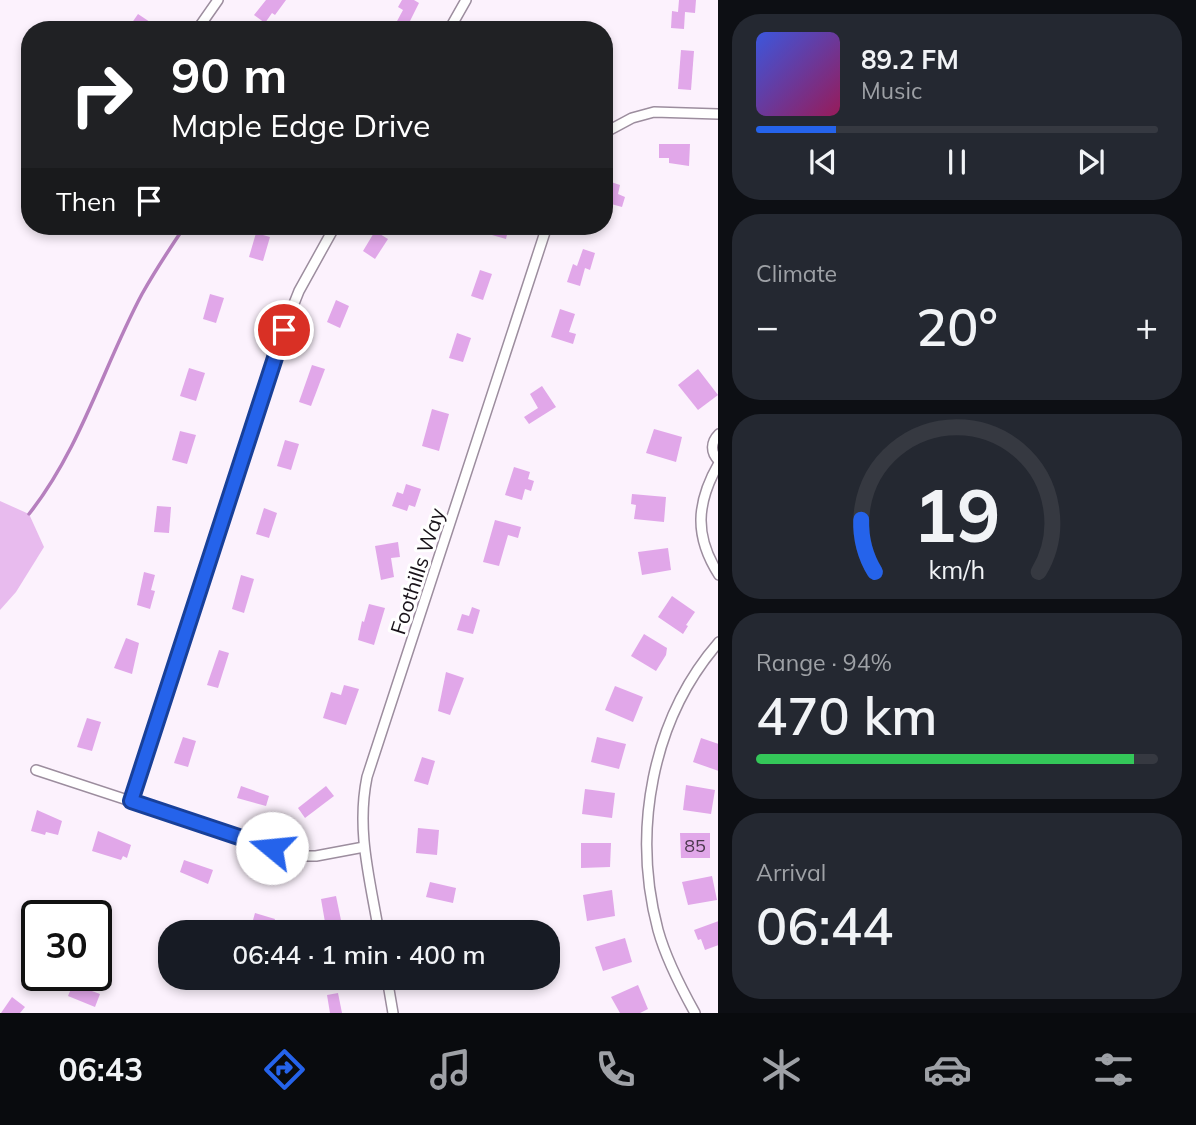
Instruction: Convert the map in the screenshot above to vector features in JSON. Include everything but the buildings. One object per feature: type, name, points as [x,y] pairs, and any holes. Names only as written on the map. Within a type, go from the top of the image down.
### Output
[{"type":"street","points":[[203,21],[218,0]]},
{"type":"street","points":[[454,21],[466,0]]},
{"type":"street","points":[[613,128],[632,118],[654,112],[718,114]]},
{"type":"street","points":[[131,801],[291,312],[299,291],[330,235]]},
{"type":"street","name":"Foothills Way","points":[[377,920],[361,824],[367,777],[544,235]]},
{"type":"street","points":[[718,434],[712,446],[718,462],[710,478],[700,515],[703,544],[718,575]]},
{"type":"street","points":[[695,1013],[668,960],[658,930],[650,889],[647,829],[652,782],[667,731],[697,670],[718,642]]},
{"type":"street","points":[[36,770],[298,856],[316,856],[365,847]]},
{"type":"street","points":[[389,990],[393,1013]]},
{"type":"shaded area","points":[[0,501],[29,514],[44,547],[16,592],[0,610]]},
{"type":"waterway","points":[[29,514],[63,462],[142,294],[179,235]]},
{"type":"route","points":[[272,848],[131,801],[284,330]]}]
